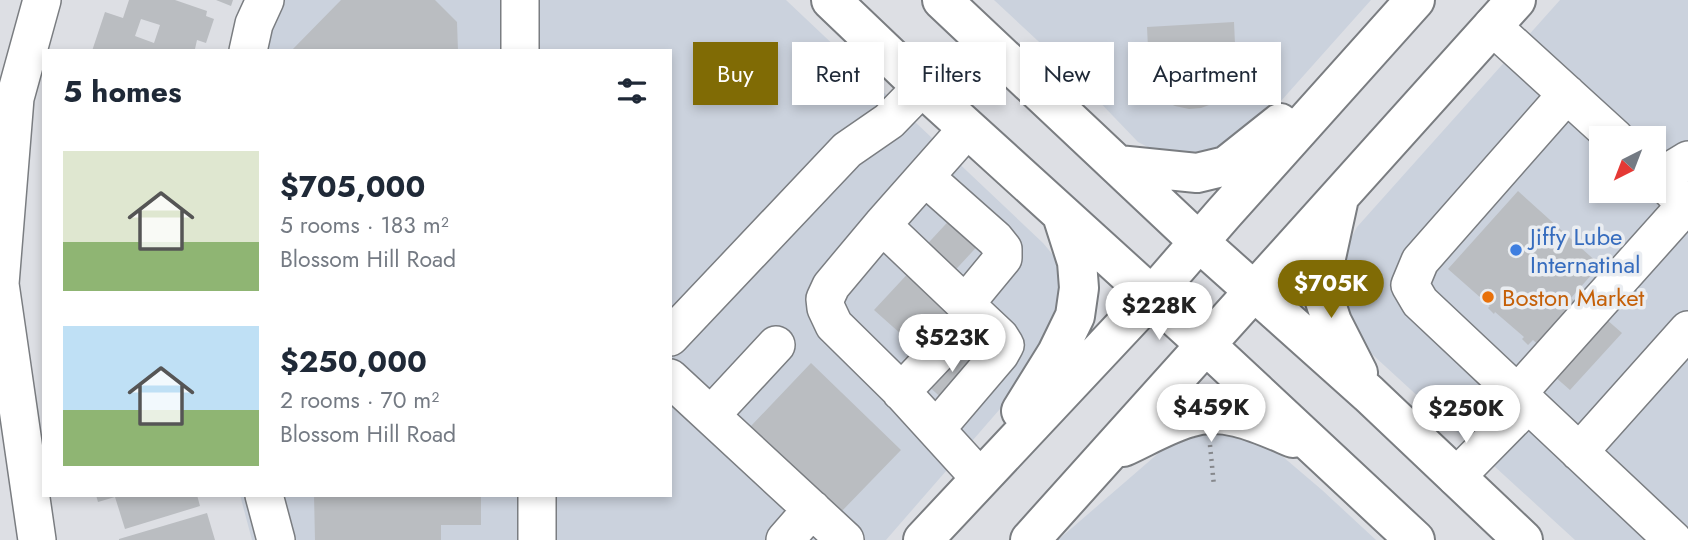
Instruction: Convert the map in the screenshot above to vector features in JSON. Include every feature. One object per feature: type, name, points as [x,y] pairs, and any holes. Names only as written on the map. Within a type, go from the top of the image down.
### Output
[{"type":"main road","points":[[831,0],[898,64]]},
{"type":"main road","points":[[942,0],[1199,242],[1369,394],[1523,540]]},
{"type":"main road","points":[[922,540],[1152,296],[1415,0]]},
{"type":"main road","points":[[1030,540],[1504,13]]},
{"type":"main road","points":[[1118,165],[1197,173],[1226,166],[1362,59]]},
{"type":"main road","points":[[941,105],[1206,345],[1415,540]]},
{"type":"main road","points":[[1339,197],[1322,276],[1324,298],[1332,322],[1369,394]]},
{"type":"main road","points":[[982,477],[1057,353],[1075,316],[1079,288],[1077,262],[1062,213]]},
{"type":"main road","points":[[1108,454],[1188,417],[1210,414],[1251,420],[1315,447]]},
{"type":"street","points":[[37,540],[0,284],[15,98],[41,0]]},
{"type":"street","points":[[248,49],[254,24],[265,0]]},
{"type":"street","points":[[520,0],[520,49]]},
{"type":"street","points":[[1504,13],[1567,94],[1602,126]]},
{"type":"street","points":[[1567,94],[1420,261],[1410,285],[1420,302],[1579,452],[1652,533]]},
{"type":"street","points":[[672,335],[847,150],[889,121],[905,105]]},
{"type":"street","points":[[967,129],[831,286],[825,299],[834,325],[982,477]]},
{"type":"street","points":[[1456,477],[1687,206],[1667,170]]},
{"type":"street","points":[[901,392],[970,309],[1003,258],[1003,250],[995,239],[925,177]]},
{"type":"street","points":[[882,225],[1000,337],[1005,345],[936,429]]},
{"type":"street","points":[[1579,452],[1688,330]]},
{"type":"street","points":[[710,415],[776,345]]},
{"type":"street","points":[[672,379],[845,540]]},
{"type":"street","points":[[265,497],[276,540]]},
{"type":"street","points":[[537,497],[537,540]]},
{"type":"street","points":[[785,540],[812,509]]},
{"type":"path","points":[[1210,444],[1214,486]]},
{"type":"shaded area","points":[[252,0],[786,0],[830,42],[792,42],[792,105],[884,105],[884,93],[1043,243],[1064,268],[1068,294],[1039,364],[886,540],[252,540],[241,497],[672,497],[672,49],[233,49]]},
{"type":"shaded area","points":[[994,0],[1371,0],[1281,101],[1281,42],[1128,42],[1128,105],[1277,105],[1248,138],[1226,154],[1171,159],[1138,142],[1102,105],[1114,105],[1114,42],[1039,42]]},
{"type":"shaded area","points":[[1560,0],[1688,0],[1688,540],[1575,540],[1350,334],[1332,290],[1338,263],[1357,227]]},
{"type":"shaded area","points":[[1198,428],[1255,433],[1376,540],[1058,540],[1176,438]]},
{"type":"building","points":[[129,0],[175,0],[207,11],[206,16],[214,19],[206,43],[197,40],[195,49],[93,49],[105,12],[123,18]],"holes":[[[141,19],[160,25],[154,43],[135,36]]]},
{"type":"building","points":[[216,0],[233,0],[231,6]]},
{"type":"building","points":[[341,0],[435,0],[457,22],[458,49],[293,49]]},
{"type":"building","points":[[1234,22],[1235,42],[1148,42],[1147,27]]},
{"type":"building","points":[[1173,105],[1209,105],[1189,109]]},
{"type":"building","points":[[1518,191],[1600,265],[1571,298],[1601,325],[1606,319],[1622,333],[1570,390],[1554,376],[1563,367],[1533,340],[1528,345],[1522,339],[1524,337],[1495,312],[1494,314],[1488,308],[1490,306],[1448,269]]},
{"type":"building","points":[[956,213],[984,239],[947,279],[919,253]]},
{"type":"building","points":[[914,267],[959,308],[920,351],[874,310]]},
{"type":"building","points":[[956,344],[982,367],[948,404],[923,381]]},
{"type":"building","points":[[811,363],[901,450],[841,512],[751,426]]},
{"type":"building","points":[[97,497],[115,497],[98,502]]},
{"type":"building","points":[[115,497],[198,497],[200,506],[125,529]]},
{"type":"building","points":[[314,497],[481,497],[481,525],[441,525],[441,540],[315,540]]},
{"type":"building","points":[[207,513],[215,540],[119,540],[119,539]]},
{"type":"place","name":"Jiffy Lube Internatinal","points":[[1516,250]]},
{"type":"place","name":"Boston Market","points":[[1488,297]]}]
